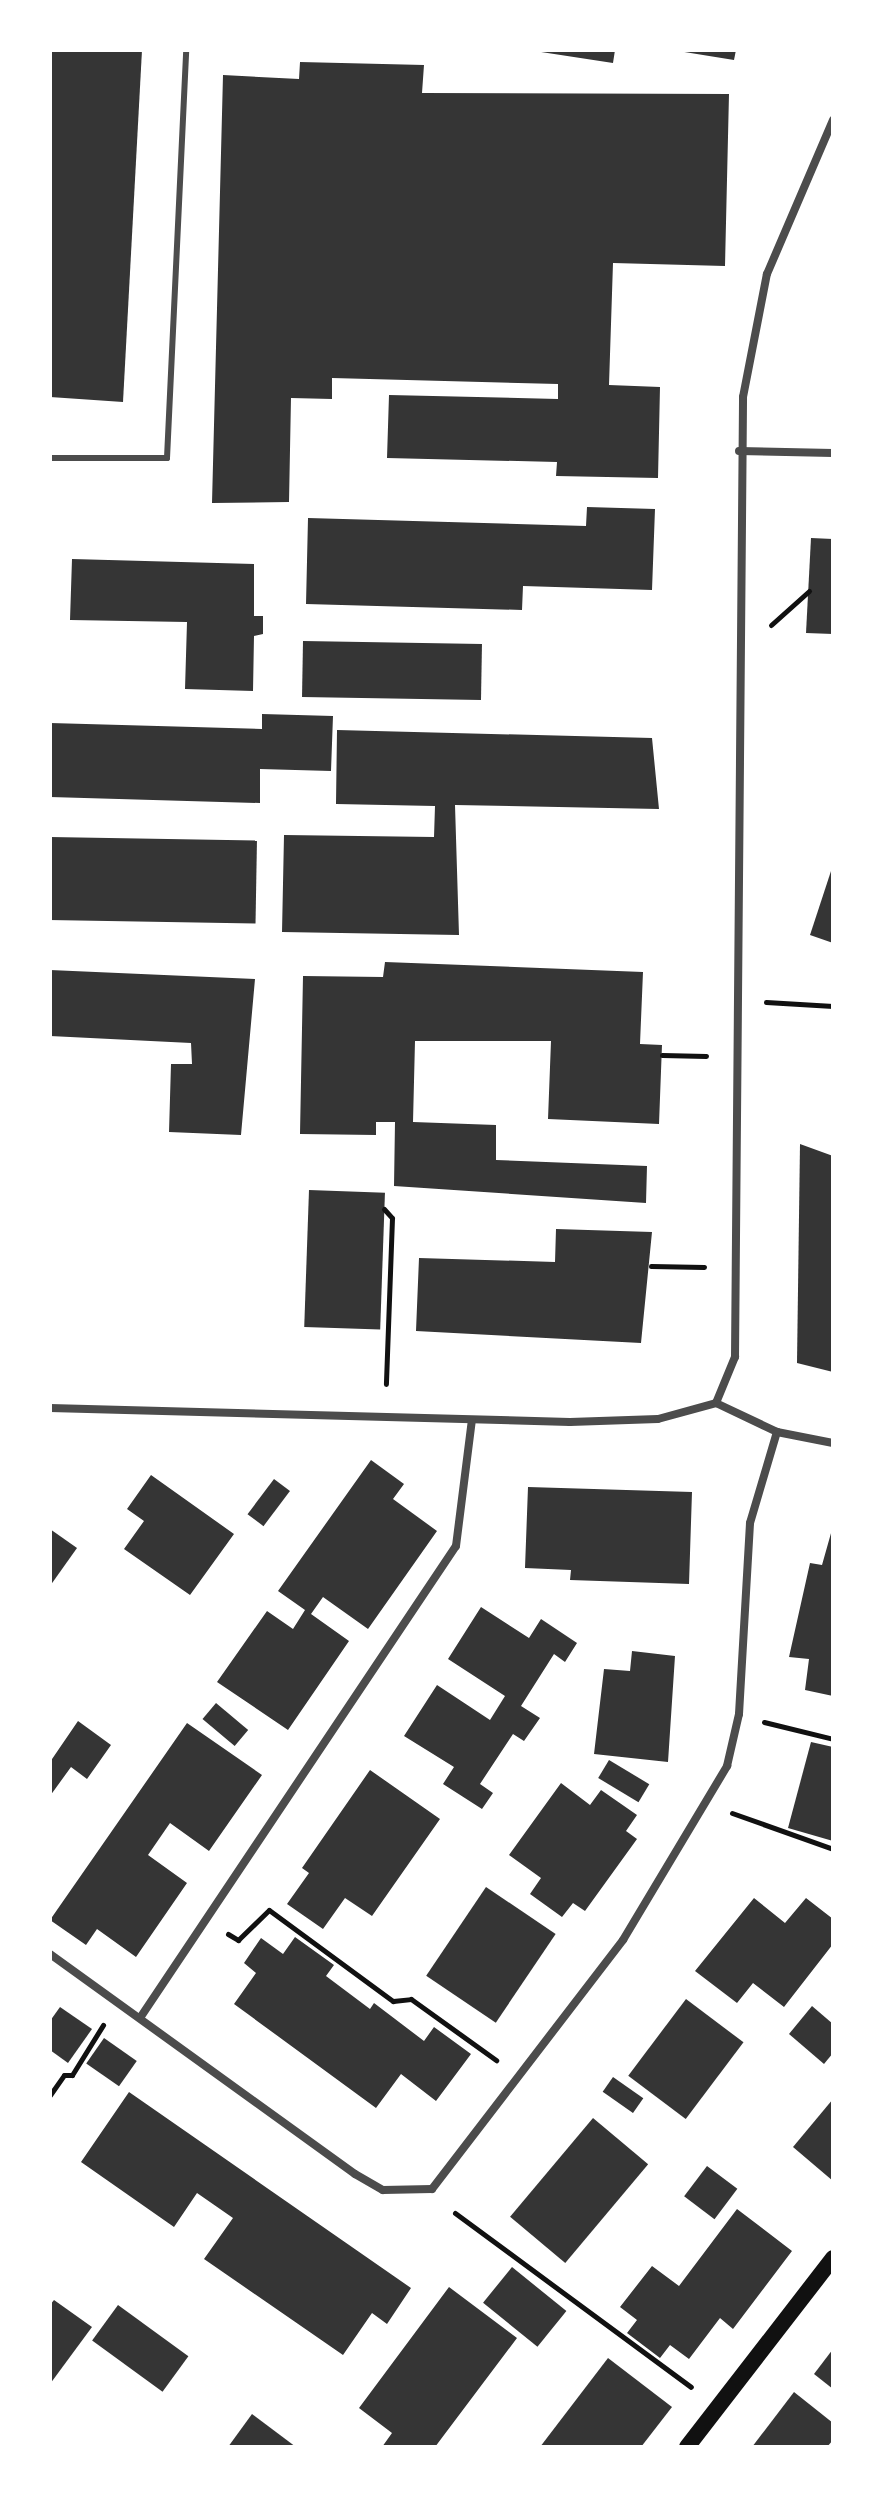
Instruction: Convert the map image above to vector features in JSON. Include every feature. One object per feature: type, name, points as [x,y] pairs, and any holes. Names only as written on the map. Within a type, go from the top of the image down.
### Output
[{"type":"main road","points":[[687,2447],[833,2258]]},
{"type":"street","points":[[716,1403],[735,1357],[739,451],[767,274],[833,120]]},
{"type":"street","points":[[739,451],[833,453]]},
{"type":"street","points":[[50,1408],[472,1420],[658,1419],[716,1403],[777,1432],[833,1443]]},
{"type":"street","points":[[142,2015],[456,1546],[472,1420]]},
{"type":"street","points":[[50,1954],[142,2015],[355,2174],[408,2195],[432,2189],[452,2172],[623,1940],[727,1766],[739,1714],[750,1523],[777,1432]]},
{"type":"lane","points":[[50,458],[167,458],[186,50]]},
{"type":"path","points":[[768,627],[809,591]]},
{"type":"path","points":[[765,1002],[833,1006]]},
{"type":"path","points":[[662,1055],[706,1056]]},
{"type":"path","points":[[384,1209],[392,1218],[386,1384]]},
{"type":"path","points":[[651,1266],[704,1267]]},
{"type":"path","points":[[755,1721],[833,1739]]},
{"type":"path","points":[[731,1812],[833,1849]]},
{"type":"path","points":[[203,1921],[238,1940],[269,1910],[393,2001],[411,1999],[523,2079]]},
{"type":"path","points":[[50,2095],[64,2075],[72,2075],[118,2000]]},
{"type":"path","points":[[455,2213],[686,2383]]},
{"type":"building","points":[[50,50],[142,50],[123,402],[50,397]]},
{"type":"building","points":[[528,50],[615,50],[613,63]]},
{"type":"building","points":[[672,50],[736,50],[734,60]]},
{"type":"building","points":[[300,62],[424,65],[422,93],[729,94],[725,266],[613,263],[609,385],[660,387],[658,478],[556,476],[557,462],[387,458],[389,395],[558,399],[558,384],[332,378],[332,399],[291,398],[289,502],[212,503],[223,75],[299,79]]},
{"type":"building","points":[[587,507],[655,509],[652,590],[523,586],[522,610],[306,604],[308,518],[586,526]]},
{"type":"building","points":[[811,538],[833,539],[833,634],[806,633]]},
{"type":"building","points":[[72,559],[254,564],[254,616],[263,616],[263,634],[254,636],[253,691],[185,689],[187,622],[70,620]]},
{"type":"building","points":[[303,641],[482,644],[481,700],[302,697]]},
{"type":"building","points":[[262,714],[333,716],[331,771],[260,769],[260,803],[50,797],[50,723],[262,729]]},
{"type":"building","points":[[337,730],[652,738],[659,809],[455,805],[459,935],[282,932],[284,835],[434,837],[435,806],[336,804]]},
{"type":"building","points":[[50,837],[257,841],[256,924],[50,920]]},
{"type":"building","points":[[833,868],[833,943],[810,935]]},
{"type":"building","points":[[385,962],[643,972],[640,1044],[662,1045],[659,1124],[548,1119],[551,1041],[415,1041],[413,1122],[496,1125],[496,1160],[647,1166],[646,1203],[394,1186],[395,1122],[376,1122],[376,1135],[300,1134],[303,976],[383,977]]},
{"type":"building","points":[[50,970],[255,979],[241,1135],[169,1132],[171,1064],[192,1064],[191,1043],[50,1036]]},
{"type":"building","points":[[800,1144],[833,1156],[833,1372],[797,1363]]},
{"type":"building","points":[[309,1190],[385,1193],[380,1330],[304,1327]]},
{"type":"building","points":[[556,1229],[652,1232],[641,1343],[416,1331],[419,1258],[555,1262]]},
{"type":"building","points":[[371,1460],[404,1484],[393,1499],[437,1531],[368,1629],[323,1597],[311,1614],[349,1641],[288,1730],[217,1682],[267,1611],[293,1629],[305,1610],[278,1591]]},
{"type":"building","points":[[151,1475],[234,1534],[190,1595],[124,1549],[144,1521],[127,1509]]},
{"type":"building","points":[[274,1479],[290,1491],[263,1526],[248,1514]]},
{"type":"building","points":[[528,1487],[692,1492],[689,1584],[570,1580],[571,1570],[525,1568]]},
{"type":"building","points":[[833,1526],[833,1696],[805,1690],[809,1659],[789,1657],[810,1563],[822,1565]]},
{"type":"building","points":[[50,1529],[77,1548],[50,1586]]},
{"type":"building","points":[[481,1607],[529,1638],[541,1619],[577,1643],[565,1662],[554,1654],[521,1706],[540,1718],[524,1741],[513,1734],[480,1784],[493,1793],[482,1809],[443,1784],[454,1767],[404,1736],[437,1685],[490,1720],[505,1696],[448,1659]]},
{"type":"building","points":[[632,1651],[675,1656],[668,1762],[594,1754],[604,1669],[630,1671]]},
{"type":"building","points":[[216,1703],[248,1730],[235,1746],[203,1719]]},
{"type":"building","points":[[78,1721],[111,1745],[87,1779],[71,1767],[50,1796],[50,1762]]},
{"type":"building","points":[[187,1723],[262,1775],[209,1851],[170,1823],[148,1855],[187,1883],[136,1957],[97,1929],[86,1945],[50,1920]]},
{"type":"building","points":[[811,1742],[833,1747],[833,1841],[788,1828]]},
{"type":"building","points":[[609,1760],[649,1784],[638,1802],[598,1778]]},
{"type":"building","points":[[370,1770],[440,1819],[372,1916],[345,1898],[323,1929],[287,1904],[309,1873],[302,1868]]},
{"type":"building","points":[[561,1783],[590,1805],[601,1790],[637,1815],[626,1831],[637,1839],[585,1911],[573,1903],[562,1917],[530,1894],[541,1878],[509,1855]]},
{"type":"building","points":[[486,1887],[556,1934],[496,2023],[426,1976]]},
{"type":"building","points":[[754,1898],[785,1923],[806,1898],[833,1919],[833,1944],[784,2007],[753,1983],[737,2003],[695,1971]]},
{"type":"building","points":[[295,1937],[334,1965],[326,1976],[370,2009],[374,2003],[424,2041],[434,2027],[471,2054],[436,2101],[401,2074],[376,2108],[234,2004],[256,1973],[244,1963],[261,1938],[283,1954]]},
{"type":"building","points":[[686,1999],[744,2042],[686,2119],[628,2076]]},
{"type":"building","points":[[812,2006],[833,2024],[833,2053],[824,2064],[789,2034]]},
{"type":"building","points":[[60,2007],[92,2029],[68,2063],[50,2050],[50,2021]]},
{"type":"building","points":[[104,2038],[137,2061],[119,2086],[86,2063]]},
{"type":"building","points":[[613,2077],[643,2098],[633,2113],[603,2092]]},
{"type":"building","points":[[129,2092],[411,2288],[387,2324],[372,2313],[343,2355],[204,2259],[233,2218],[197,2193],[174,2227],[81,2162]]},
{"type":"building","points":[[833,2099],[833,2181],[793,2147]]},
{"type":"building","points":[[593,2118],[648,2164],[565,2263],[510,2217]]},
{"type":"building","points":[[707,2166],[737,2189],[714,2219],[684,2196]]},
{"type":"building","points":[[737,2209],[792,2251],[733,2329],[720,2318],[689,2359],[670,2345],[660,2358],[627,2333],[637,2320],[620,2307],[652,2266],[679,2286]]},
{"type":"building","points":[[512,2267],[566,2311],[537,2347],[483,2303]]},
{"type":"building","points":[[449,2287],[517,2338],[435,2447],[382,2447],[392,2433],[359,2408]]},
{"type":"building","points":[[54,2300],[92,2327],[50,2384],[50,2305]]},
{"type":"building","points":[[118,2305],[188,2356],[163,2392],[92,2341]]},
{"type":"building","points":[[833,2349],[833,2389],[814,2374]]},
{"type":"building","points":[[608,2358],[672,2407],[641,2447],[540,2447]]},
{"type":"building","points":[[794,2392],[833,2423],[833,2440],[827,2447],[752,2447]]},
{"type":"building","points":[[252,2414],[296,2447],[228,2447]]}]
